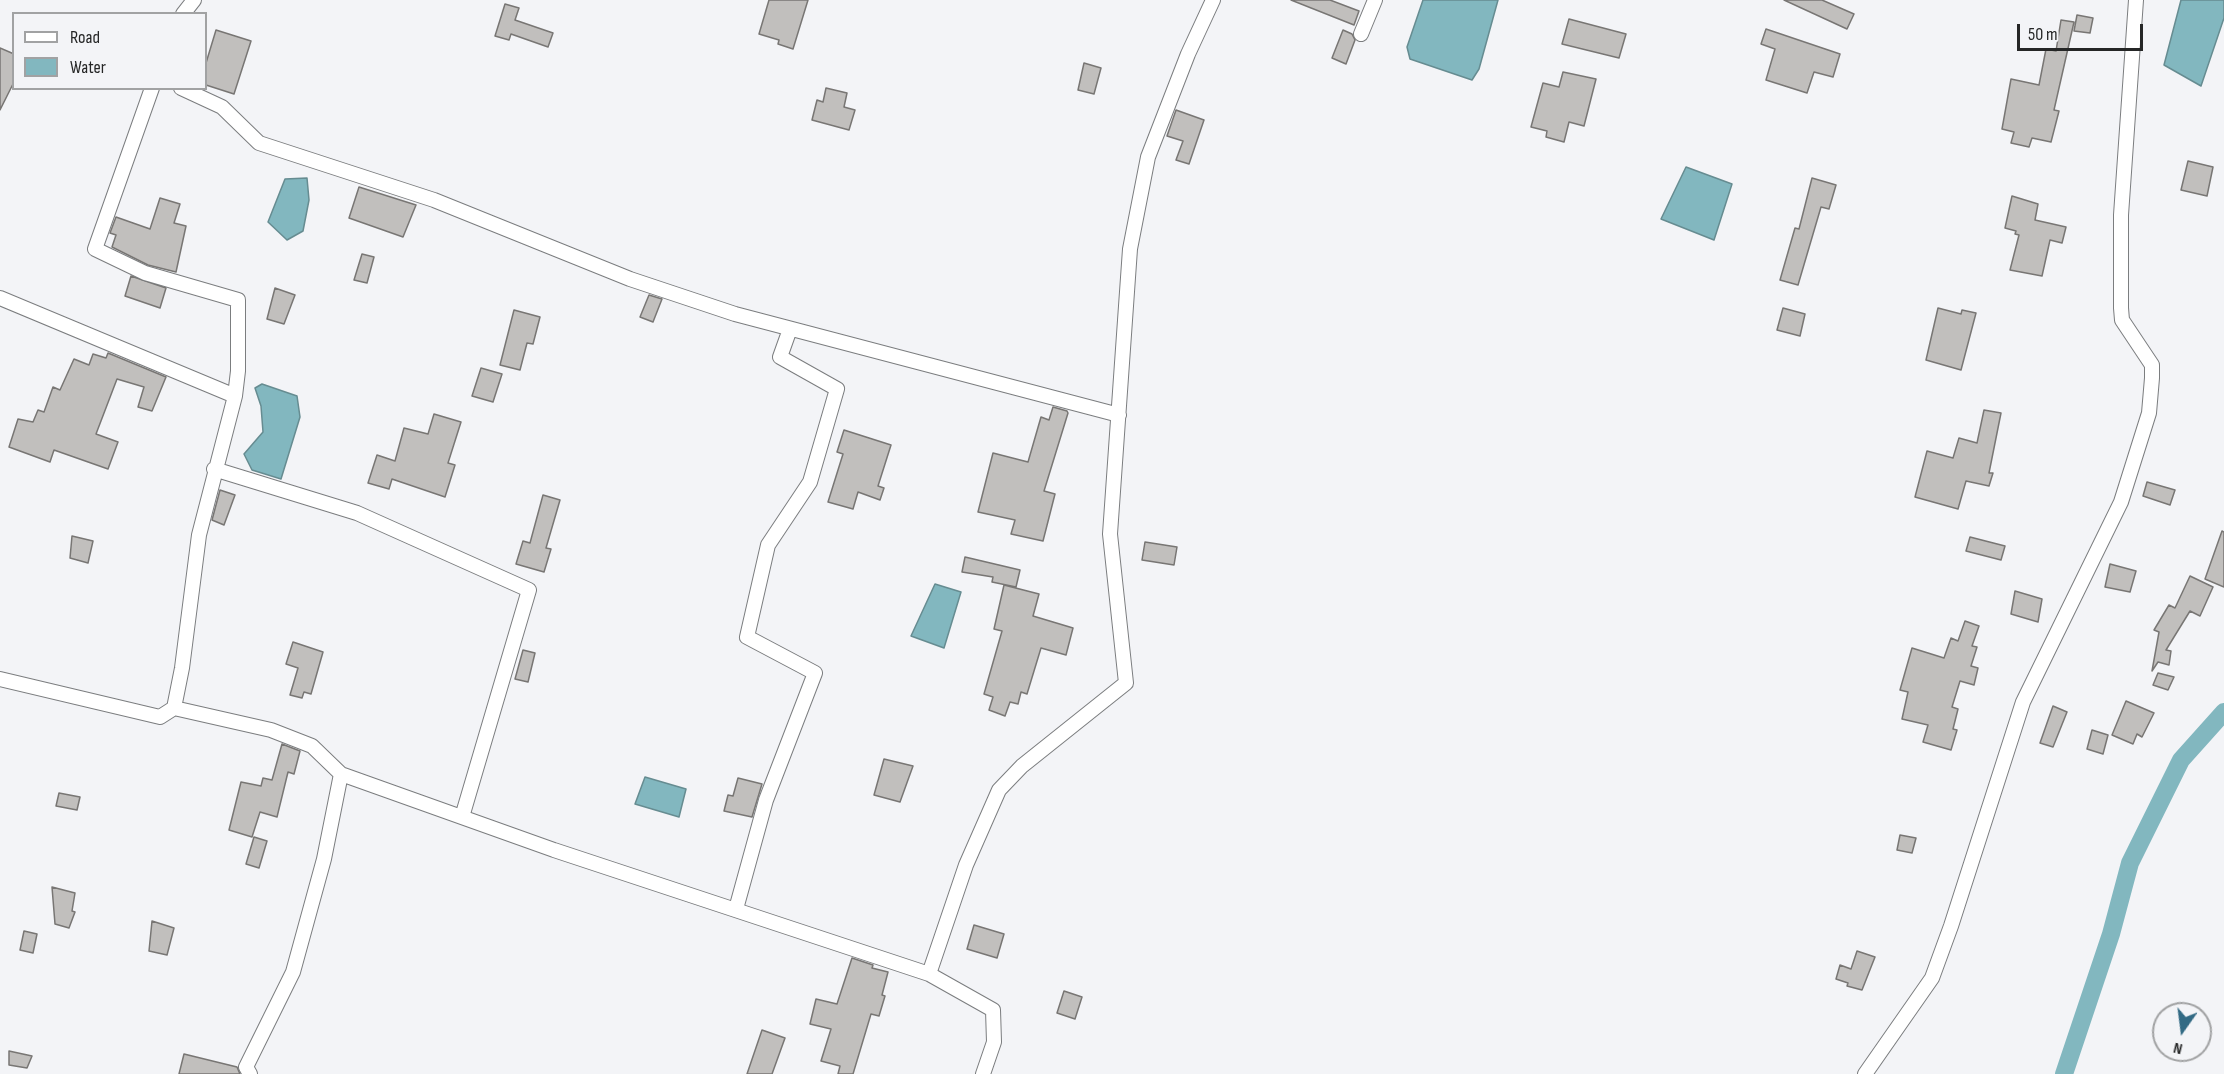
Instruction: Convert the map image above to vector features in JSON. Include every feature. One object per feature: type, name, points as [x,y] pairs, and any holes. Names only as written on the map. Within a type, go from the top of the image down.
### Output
[{"type":"street","points":[[185,12],[194,0]]},
{"type":"street","points":[[929,974],[966,865],[999,790],[1022,766],[1126,683],[1110,534],[1128,306],[1130,249],[1148,157],[1188,54],[1213,0]]},
{"type":"street","points":[[1361,34],[1375,0]]},
{"type":"street","points":[[1865,1074],[1932,978],[2023,702],[2121,502],[2149,413],[2152,365],[2122,320],[2121,308],[2121,215],[2136,0]]},
{"type":"street","points":[[151,90],[95,249],[145,273],[238,300],[238,371],[235,396],[214,469],[199,535],[182,668],[174,708]]},
{"type":"street","points":[[185,90],[222,107],[259,143],[435,200],[630,279],[735,314],[1119,415]]},
{"type":"street","points":[[0,298],[235,396]]},
{"type":"street","points":[[736,909],[766,800],[814,673],[747,637],[768,545],[810,482],[837,389],[780,357],[790,329]]},
{"type":"street","points":[[214,469],[357,513],[529,591],[462,817]]},
{"type":"street","points":[[0,679],[160,717],[174,708],[272,730],[312,746],[341,774],[929,974],[993,1010],[994,1042],[983,1074]]},
{"type":"street","points":[[250,1074],[246,1067],[293,972],[324,859],[341,774]]},
{"type":"water","points":[[1423,0],[1498,0],[1479,69],[1472,80],[1410,59],[1407,47]]},
{"type":"water","points":[[2181,0],[2224,0],[2224,18],[2201,86],[2164,65]]},
{"type":"water","points":[[1686,167],[1732,184],[1714,240],[1661,219]]},
{"type":"water","points":[[307,178],[309,200],[303,231],[287,240],[268,222],[285,179]]},
{"type":"water","points":[[262,384],[297,396],[300,417],[281,479],[252,470],[244,454],[263,432],[261,406],[255,388]]},
{"type":"water","points":[[935,584],[961,592],[944,648],[911,636]]},
{"type":"water","points":[[645,777],[686,789],[679,817],[635,804]]},
{"type":"building","points":[[769,0],[808,0],[793,49],[778,44],[779,40],[759,34]]},
{"type":"building","points":[[1291,0],[1330,0],[1359,11],[1354,25]]},
{"type":"building","points":[[1784,0],[1822,0],[1854,14],[1847,29]]},
{"type":"building","points":[[505,4],[519,8],[515,20],[553,33],[548,47],[511,34],[509,40],[495,36]]},
{"type":"building","points":[[2077,15],[2093,18],[2090,33],[2074,31]]},
{"type":"building","points":[[1569,19],[1626,34],[1619,58],[1562,44]]},
{"type":"building","points":[[2061,20],[2074,22],[2054,110],[2059,111],[2051,142],[2032,138],[2029,147],[2011,143],[2014,132],[2002,129],[2011,79],[2039,85],[2046,49],[2056,51]]},
{"type":"building","points":[[1766,29],[1840,54],[1833,77],[1814,72],[1807,93],[1766,80],[1775,49],[1761,44]]},
{"type":"building","points":[[216,30],[251,41],[234,94],[207,85],[207,60]]},
{"type":"building","points":[[1343,30],[1352,34],[1355,40],[1346,64],[1332,58]]},
{"type":"building","points":[[0,48],[12,53],[12,86],[0,110]]},
{"type":"building","points":[[1084,63],[1101,68],[1094,94],[1078,90]]},
{"type":"building","points":[[1563,72],[1596,79],[1584,126],[1569,122],[1564,142],[1546,137],[1547,131],[1531,127],[1543,83],[1559,87]]},
{"type":"building","points":[[826,88],[847,93],[844,107],[855,110],[849,130],[812,120],[817,100],[823,102]]},
{"type":"building","points":[[1176,110],[1204,120],[1189,164],[1176,160],[1183,141],[1167,136]]},
{"type":"building","points":[[2188,161],[2213,167],[2207,196],[2181,190]]},
{"type":"building","points":[[1812,178],[1836,185],[1829,209],[1821,207],[1798,285],[1780,280],[1795,228],[1799,229]]},
{"type":"building","points":[[359,187],[416,205],[403,237],[349,218]]},
{"type":"building","points":[[2012,196],[2038,204],[2035,220],[2066,227],[2062,243],[2050,240],[2042,276],[2010,270],[2019,235],[2015,234],[2016,231],[2005,228]]},
{"type":"building","points":[[160,198],[180,204],[174,223],[186,226],[176,272],[148,265],[112,247],[116,235],[110,233],[116,217],[150,229]]},
{"type":"building","points":[[362,254],[374,257],[367,283],[354,280]]},
{"type":"building","points":[[131,276],[166,288],[160,308],[125,296]]},
{"type":"building","points":[[275,288],[295,295],[284,324],[267,319]]},
{"type":"building","points":[[649,295],[662,299],[653,322],[640,317]]},
{"type":"building","points":[[1783,308],[1805,314],[1800,336],[1777,330]]},
{"type":"building","points":[[1938,308],[1961,314],[1962,310],[1976,313],[1961,370],[1926,360]]},
{"type":"building","points":[[514,310],[540,317],[533,344],[527,343],[520,370],[500,365]]},
{"type":"building","points":[[108,353],[166,377],[152,411],[138,407],[144,387],[117,379],[96,434],[118,442],[108,469],[54,450],[50,462],[9,447],[18,419],[33,422],[38,410],[44,412],[53,387],[60,390],[74,359],[89,365],[93,354],[106,358]]},
{"type":"building","points":[[481,368],[502,374],[493,402],[472,396]]},
{"type":"building","points":[[1053,407],[1068,413],[1044,491],[1055,494],[1043,541],[1011,534],[1015,520],[978,512],[993,453],[1028,462],[1041,417],[1049,420]]},
{"type":"building","points":[[1984,410],[2001,413],[1989,473],[1993,473],[1989,486],[1966,481],[1958,509],[1915,497],[1927,451],[1953,458],[1959,438],[1977,443]]},
{"type":"building","points":[[434,414],[461,422],[448,463],[455,465],[445,497],[392,479],[389,489],[368,483],[377,455],[395,461],[404,428],[428,434]]},
{"type":"building","points":[[844,430],[891,445],[878,486],[884,488],[880,500],[858,492],[853,509],[828,502],[843,454],[837,452]]},
{"type":"building","points":[[2147,482],[2175,490],[2170,505],[2143,496]]},
{"type":"building","points":[[220,490],[235,495],[224,525],[212,520]]},
{"type":"building","points":[[543,495],[560,500],[546,548],[551,549],[544,572],[516,564],[523,541],[530,543]]},
{"type":"building","points":[[2222,531],[2224,532],[2224,587],[2205,579]]},
{"type":"building","points":[[72,536],[93,541],[88,563],[70,558]]},
{"type":"building","points":[[1970,537],[2005,546],[2001,560],[1966,551]]},
{"type":"building","points":[[1145,542],[1177,547],[1174,565],[1142,560]]},
{"type":"building","points":[[965,557],[1020,570],[1016,587],[992,582],[993,577],[962,572]]},
{"type":"building","points":[[2110,564],[2136,571],[2130,592],[2105,587]]},
{"type":"building","points":[[2190,576],[2213,587],[2200,616],[2190,611],[2166,650],[2171,651],[2169,665],[2158,662],[2152,671],[2159,632],[2154,630],[2169,605],[2175,608]]},
{"type":"building","points":[[1004,585],[1039,594],[1033,616],[1073,628],[1066,655],[1041,648],[1027,694],[1021,692],[1018,704],[1010,702],[1005,716],[989,710],[993,697],[984,694],[1002,631],[994,629]]},
{"type":"building","points":[[2015,591],[2042,599],[2038,622],[2011,614]]},
{"type":"building","points":[[1965,621],[1979,626],[1972,646],[1977,647],[1971,666],[1978,668],[1974,685],[1960,681],[1952,707],[1958,709],[1953,729],[1957,730],[1951,750],[1923,742],[1928,725],[1902,719],[1908,692],[1900,690],[1912,648],[1944,658],[1951,638],[1958,641]]},
{"type":"building","points":[[293,642],[323,652],[311,694],[304,692],[302,698],[290,695],[298,668],[286,664]]},
{"type":"building","points":[[523,650],[535,653],[528,682],[515,679]]},
{"type":"building","points":[[2158,673],[2174,677],[2168,690],[2153,685]]},
{"type":"building","points":[[2126,701],[2154,713],[2142,737],[2137,734],[2133,744],[2112,735]]},
{"type":"building","points":[[2053,706],[2067,712],[2053,747],[2040,743]]},
{"type":"building","points":[[2092,730],[2108,735],[2103,754],[2087,749]]},
{"type":"building","points":[[282,744],[300,751],[294,774],[288,772],[277,817],[260,812],[252,837],[229,830],[241,782],[261,786],[263,778],[272,780]]},
{"type":"building","points":[[884,759],[913,766],[900,802],[874,795]]},
{"type":"building","points":[[738,778],[762,784],[752,817],[724,811],[728,795],[733,796]]},
{"type":"building","points":[[59,793],[80,797],[77,810],[56,806]]},
{"type":"building","points":[[1900,835],[1916,838],[1912,853],[1897,850]]},
{"type":"building","points":[[254,837],[267,841],[259,868],[246,864]]},
{"type":"building","points":[[52,887],[75,893],[72,911],[75,912],[69,928],[55,924]]},
{"type":"building","points":[[152,921],[174,928],[167,955],[149,951]]},
{"type":"building","points":[[974,925],[1004,934],[997,958],[967,949]]},
{"type":"building","points":[[24,931],[37,934],[33,953],[20,950]]},
{"type":"building","points":[[1857,951],[1875,957],[1862,990],[1847,986],[1848,983],[1836,979],[1840,965],[1851,969]]},
{"type":"building","points":[[852,958],[873,965],[872,968],[888,972],[882,995],[885,996],[879,1016],[871,1014],[853,1074],[838,1074],[840,1066],[821,1061],[831,1029],[810,1024],[816,999],[837,1004]]},
{"type":"building","points":[[1064,991],[1082,997],[1075,1019],[1057,1013]]},
{"type":"building","points":[[762,1030],[785,1038],[772,1074],[747,1074]]},
{"type":"building","points":[[9,1051],[32,1056],[27,1068],[9,1065]]},
{"type":"building","points":[[184,1054],[237,1067],[240,1074],[179,1074]]},
{"type":"waterway","points":[[2064,1074],[2111,934],[2130,863],[2181,760],[2224,712]]}]
